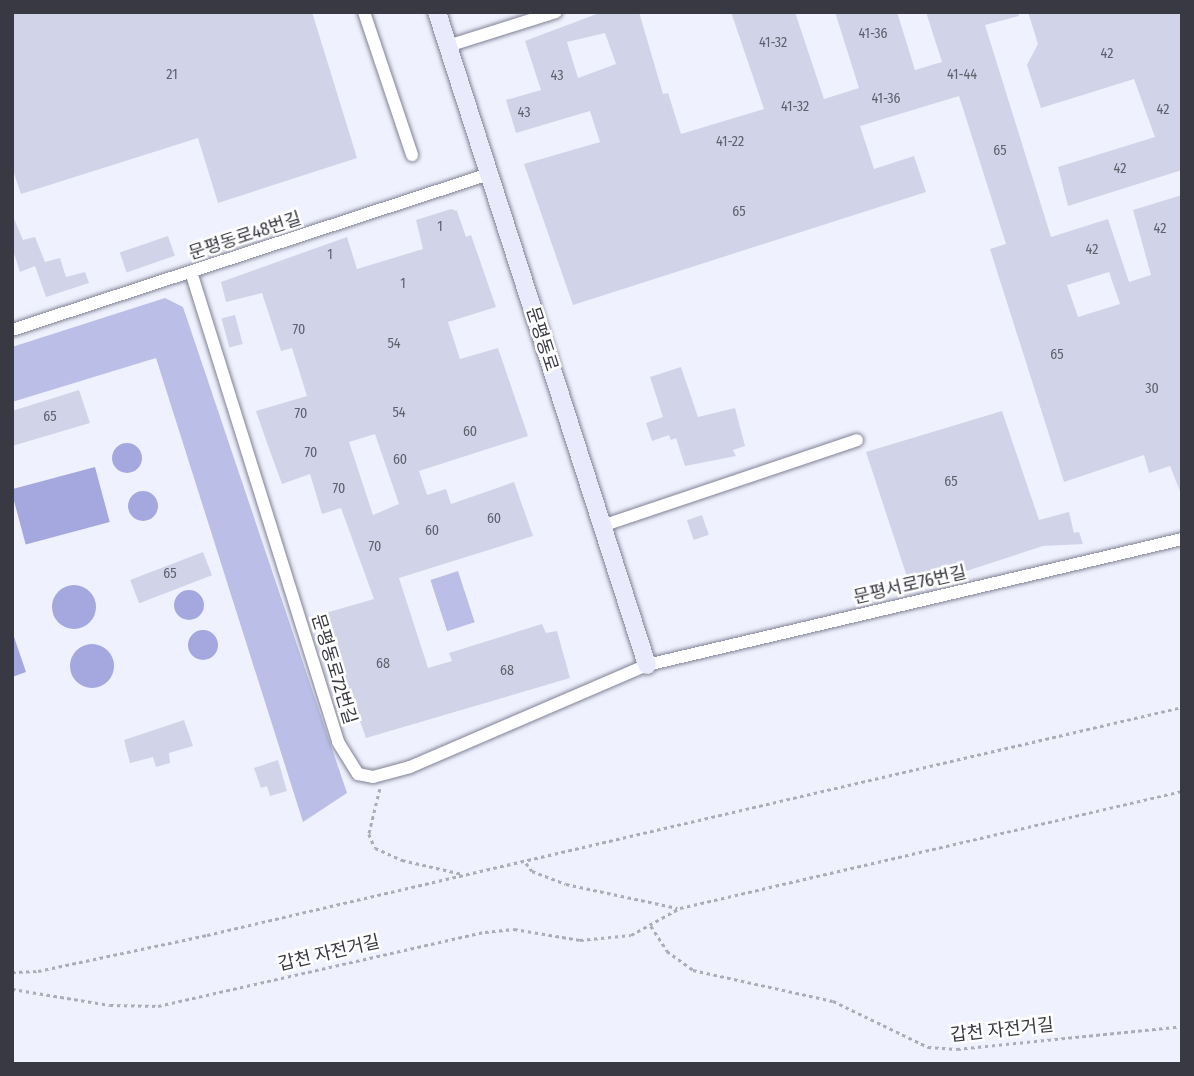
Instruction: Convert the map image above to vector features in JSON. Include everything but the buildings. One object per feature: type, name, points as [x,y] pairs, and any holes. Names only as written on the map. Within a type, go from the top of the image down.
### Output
[{"type":"main road","name":"문평동로","points":[[437,12],[647,665]]},
{"type":"street","points":[[364,12],[412,155]]},
{"type":"street","points":[[448,46],[556,12]]},
{"type":"street","name":"문평동로48번길","points":[[12,330],[489,174]]},
{"type":"street","name":"문평동로72번길","points":[[191,272],[338,741],[349,767],[373,777]]},
{"type":"street","points":[[602,526],[857,440]]},
{"type":"street","name":"문평서로76번길","points":[[647,665],[1182,539]]},
{"type":"street","points":[[373,777],[410,767],[647,665]]},
{"type":"path","points":[[12,972],[38,971],[526,863],[1182,707]]},
{"type":"path","points":[[373,777],[383,793],[369,834],[375,848],[402,860],[466,875]]},
{"type":"path","name":"갑천 자전거길","points":[[12,989],[121,1006],[158,1006],[485,932],[514,929],[561,938],[600,940],[631,935],[680,908],[1182,791]]},
{"type":"path","points":[[526,863],[532,871],[566,884],[680,908]]},
{"type":"path","name":"갑천 자전거길","points":[[650,925],[667,951],[693,970],[833,1001],[928,1047],[957,1049],[1182,1026]]},
{"type":"shaded area","points":[[165,298],[183,307],[347,793],[303,822],[156,358],[12,402],[12,347]]},
{"type":"shaded area","points":[[127,443],[133,444],[141,452],[141,464],[133,472],[127,473],[121,472],[113,464],[112,458],[113,452],[121,444]]},
{"type":"shaded area","points":[[95,467],[110,522],[26,545],[12,489]]},
{"type":"shaded area","points":[[143,491],[149,492],[157,500],[157,512],[149,520],[143,521],[137,520],[129,512],[128,506],[129,500],[137,492]]},
{"type":"shaded area","points":[[458,571],[475,622],[447,631],[430,580]]},
{"type":"shaded area","points":[[74,585],[90,591],[96,607],[90,623],[74,629],[58,623],[52,607],[58,591]]},
{"type":"shaded area","points":[[189,590],[199,595],[204,605],[199,615],[189,620],[179,615],[174,605],[179,595]]},
{"type":"shaded area","points":[[203,630],[213,635],[218,645],[213,655],[203,660],[193,655],[188,645],[193,635]]},
{"type":"shaded area","points":[[12,631],[26,672],[12,677]]},
{"type":"shaded area","points":[[92,644],[108,650],[114,666],[108,682],[92,688],[76,682],[70,666],[76,650]]}]
